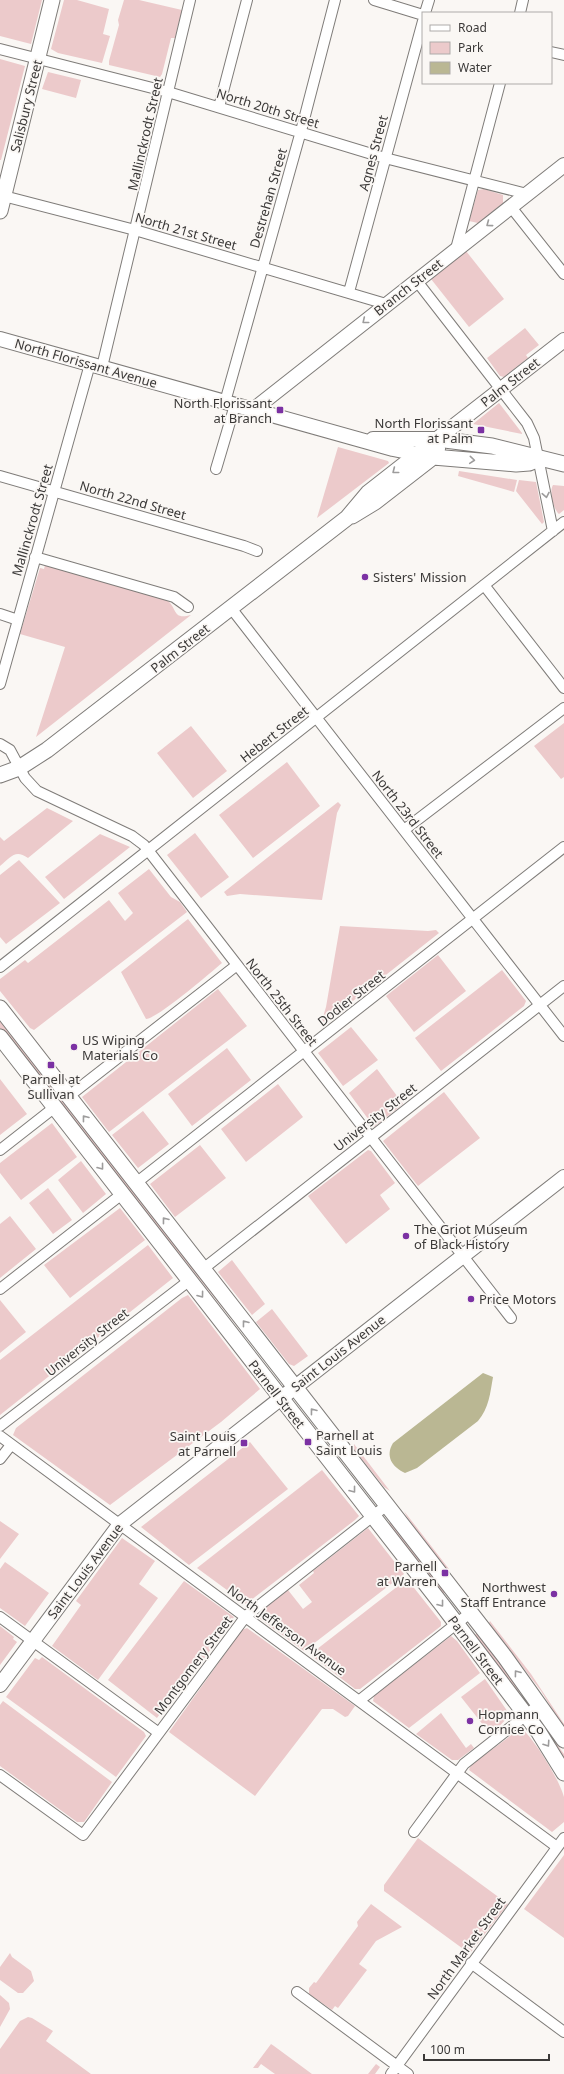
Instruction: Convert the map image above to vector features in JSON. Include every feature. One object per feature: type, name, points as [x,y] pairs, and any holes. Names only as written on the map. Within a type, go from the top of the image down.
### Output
[{"type":"main road","name":"Salisbury Street","points":[[0,211],[2,196],[52,0]]},
{"type":"main road","name":"Palm Street","points":[[347,518],[368,493],[437,439]]},
{"type":"main road","name":"North Florissant Avenue","points":[[437,439],[492,446],[521,452],[539,459],[564,464]]},
{"type":"main road","name":"Palm Street","points":[[7,773],[47,750],[347,518],[368,507],[434,457]]},
{"type":"main road","name":"North Florissant Avenue","points":[[434,457],[516,464],[529,463],[539,459]]},
{"type":"main road","name":"Parnell Street","points":[[0,1008],[387,1505],[540,1704],[564,1740]]},
{"type":"main road","name":"Parnell Street","points":[[0,1037],[215,1312],[526,1715],[550,1748],[564,1773]]},
{"type":"main road","points":[[215,1312],[251,1346],[278,1378],[295,1387]]},
{"type":"street","name":"Mallinckrodt Street","points":[[0,684],[54,490],[96,366],[135,230],[190,0]]},
{"type":"street","points":[[219,107],[247,0]]},
{"type":"street","name":"Destrehan Street","points":[[230,403],[261,267],[301,131],[335,0]]},
{"type":"street","points":[[374,0],[422,13]]},
{"type":"street","points":[[425,12],[429,0]]},
{"type":"street","points":[[520,12],[523,0]]},
{"type":"street","name":"Agnes Street","points":[[349,292],[422,25]]},
{"type":"street","name":"North 20th Street","points":[[0,49],[168,92],[301,131],[385,158],[527,194]]},
{"type":"street","points":[[552,52],[564,55]]},
{"type":"street","points":[[456,249],[473,180],[500,84]]},
{"type":"street","name":"Branch Street","points":[[253,410],[416,280],[564,165]]},
{"type":"street","name":"North 21st Street","points":[[2,196],[135,230],[386,304]]},
{"type":"street","points":[[511,207],[564,274]]},
{"type":"street","points":[[416,280],[532,431],[553,531]]},
{"type":"street","name":"North Florissant Avenue","points":[[0,339],[358,439],[434,457]]},
{"type":"street","name":"Palm Street","points":[[437,439],[564,340]]},
{"type":"street","points":[[216,469],[230,403]]},
{"type":"street","name":"North Florissant Avenue","points":[[358,439],[437,439]]},
{"type":"street","points":[[434,457],[438,449],[437,439]]},
{"type":"street","name":"North 22nd Street","points":[[0,476],[54,490],[257,551]]},
{"type":"street","name":"Hebert Street","points":[[0,967],[564,522]]},
{"type":"street","points":[[35,557],[174,597],[188,607]]},
{"type":"street","points":[[484,585],[564,688]]},
{"type":"street","name":"North 23rd Street","points":[[231,608],[564,1036]]},
{"type":"street","points":[[0,614],[18,620]]},
{"type":"street","points":[[404,830],[564,708]]},
{"type":"street","name":"North 25th Street","points":[[0,744],[10,750],[7,773],[28,783],[37,791],[132,836],[148,850],[511,1318]]},
{"type":"street","name":"Dodier Street","points":[[136,1183],[564,847]]},
{"type":"street","points":[[69,1096],[237,965]]},
{"type":"street","name":"University Street","points":[[203,1269],[564,986]]},
{"type":"street","points":[[0,1150],[55,1107]]},
{"type":"street","name":"Saint Louis Avenue","points":[[0,1685],[120,1524],[564,1177]]},
{"type":"street","points":[[0,1289],[122,1194]]},
{"type":"street","name":"University Street","points":[[0,1426],[190,1280]]},
{"type":"street","name":"North Jefferson Avenue","points":[[0,1436],[360,1700],[557,1847]]},
{"type":"street","points":[[0,1459],[11,1444]]},
{"type":"street","name":"Montgomery Street","points":[[0,1775],[83,1835],[246,1616],[387,1505]]},
{"type":"street","points":[[360,1700],[470,1613]]},
{"type":"street","points":[[0,1617],[159,1733]]},
{"type":"street","points":[[414,1832],[467,1761],[540,1704]]},
{"type":"street","name":"North Market Street","points":[[394,2070],[564,1838]]},
{"type":"street","points":[[471,1963],[564,2032]]},
{"type":"street","points":[[297,1992],[394,2070],[408,2074]]},
{"type":"green space","points":[[0,0],[42,0],[31,44],[0,36]]},
{"type":"green space","points":[[64,0],[77,0],[109,9],[103,34],[110,36],[102,63],[58,53],[51,49]]},
{"type":"green space","points":[[124,0],[139,0],[182,10],[175,38],[171,38],[160,77],[109,65],[119,25],[118,20]]},
{"type":"green space","points":[[0,59],[25,66],[1,160],[0,160]]},
{"type":"green space","points":[[48,72],[81,80],[76,98],[42,89]]},
{"type":"green space","points":[[484,189],[503,195],[503,203],[478,223],[469,221],[478,190]]},
{"type":"green space","points":[[466,251],[504,299],[469,327],[431,279]]},
{"type":"green space","points":[[525,328],[539,345],[526,355],[528,358],[504,377],[500,376],[487,358]]},
{"type":"green space","points":[[499,403],[522,433],[522,434],[473,424]]},
{"type":"green space","points":[[338,447],[388,461],[389,463],[317,518]]},
{"type":"green space","points":[[459,471],[517,480],[514,492],[458,476]]},
{"type":"green space","points":[[519,480],[536,482],[544,522],[542,524],[516,491]]},
{"type":"green space","points":[[553,485],[564,486],[564,510],[559,514],[552,500],[551,491]]},
{"type":"green space","points":[[45,565],[167,600],[178,615],[191,615],[36,737],[65,647],[20,634],[40,568],[44,569]]},
{"type":"green space","points":[[564,723],[564,777],[561,779],[534,746]]},
{"type":"green space","points":[[191,726],[227,771],[193,798],[157,753]]},
{"type":"green space","points":[[287,762],[320,806],[253,858],[219,815]]},
{"type":"green space","points":[[338,802],[341,805],[337,813],[322,900],[240,894],[227,896],[224,892]]},
{"type":"green space","points":[[47,808],[73,821],[28,858],[24,855],[16,854],[0,866],[0,837],[4,841]]},
{"type":"green space","points":[[195,833],[229,877],[201,898],[167,855]]},
{"type":"green space","points":[[100,834],[130,847],[64,899],[45,877]]},
{"type":"green space","points":[[19,860],[60,903],[6,944],[0,937],[0,875]]},
{"type":"green space","points":[[149,869],[171,897],[180,902],[187,912],[34,1030],[30,1028],[0,991],[0,979],[25,960],[28,963],[109,900],[125,921],[133,913],[118,893]]},
{"type":"green space","points":[[188,919],[222,963],[172,1004],[161,1012],[146,1019],[121,972]]},
{"type":"green space","points":[[340,926],[428,931],[436,930],[439,933],[325,1023],[322,1020],[326,1007]]},
{"type":"green space","points":[[438,955],[466,991],[414,1032],[386,996]]},
{"type":"green space","points":[[502,970],[526,1001],[524,1006],[441,1071],[415,1038]]},
{"type":"green space","points":[[218,989],[247,1026],[109,1132],[82,1097]]},
{"type":"green space","points":[[0,1015],[244,1329],[241,1331],[0,1030]]},
{"type":"green space","points":[[351,1027],[378,1060],[343,1086],[318,1053]]},
{"type":"green space","points":[[227,1048],[251,1080],[192,1126],[168,1094]]},
{"type":"green space","points":[[377,1069],[403,1104],[374,1127],[349,1093]]},
{"type":"green space","points":[[0,1079],[27,1114],[0,1135]]},
{"type":"green space","points":[[278,1084],[303,1117],[246,1162],[221,1129]]},
{"type":"green space","points":[[444,1092],[480,1138],[418,1186],[383,1141]]},
{"type":"green space","points":[[143,1111],[169,1144],[138,1168],[112,1135]]},
{"type":"green space","points":[[52,1123],[77,1157],[21,1200],[0,1173],[0,1163]]},
{"type":"green space","points":[[200,1145],[226,1178],[175,1217],[150,1184]]},
{"type":"green space","points":[[368,1150],[371,1151],[395,1183],[380,1195],[390,1209],[346,1244],[308,1196]]},
{"type":"green space","points":[[81,1161],[106,1194],[83,1213],[58,1180]]},
{"type":"green space","points":[[48,1188],[72,1220],[53,1234],[29,1203]]},
{"type":"green space","points":[[120,1208],[145,1240],[70,1298],[44,1265]]},
{"type":"green space","points":[[10,1216],[36,1249],[0,1278],[0,1224]]},
{"type":"green space","points":[[148,1245],[173,1278],[0,1415],[0,1360]]},
{"type":"green space","points":[[232,1260],[265,1304],[252,1315],[218,1272]]},
{"type":"green space","points":[[188,1295],[260,1389],[221,1422],[110,1505],[13,1435],[16,1428],[182,1298]]},
{"type":"green space","points":[[0,1300],[26,1332],[0,1353]]},
{"type":"green space","points":[[272,1309],[308,1356],[294,1366],[289,1364],[256,1322]]},
{"type":"green space","points":[[250,1442],[288,1489],[189,1565],[141,1527]]},
{"type":"green space","points":[[354,1444],[390,1491],[384,1487],[353,1448]]},
{"type":"green space","points":[[322,1470],[359,1516],[355,1520],[246,1604],[197,1568]]},
{"type":"green space","points":[[404,1511],[449,1569],[444,1573],[407,1517]]},
{"type":"green space","points":[[0,1521],[19,1534],[0,1559]]},
{"type":"green space","points":[[392,1521],[447,1591],[443,1594],[388,1524]]},
{"type":"green space","points":[[368,1528],[404,1574],[304,1651],[259,1618],[259,1613],[288,1590],[303,1609],[312,1602],[299,1585],[314,1573],[313,1571]]},
{"type":"green space","points":[[122,1538],[155,1561],[139,1584],[158,1598],[98,1680],[52,1646],[81,1605],[76,1601]]},
{"type":"green space","points":[[5,1562],[49,1593],[25,1626],[0,1608],[0,1569]]},
{"type":"green space","points":[[407,1579],[441,1622],[441,1626],[360,1689],[355,1689],[312,1656],[312,1653]]},
{"type":"green space","points":[[184,1581],[234,1617],[169,1707],[166,1705],[157,1718],[108,1680]]},
{"type":"green space","points":[[490,1621],[531,1674],[564,1724],[564,1728],[541,1691],[489,1623]]},
{"type":"green space","points":[[0,1626],[14,1637],[13,1639],[17,1642],[0,1665]]},
{"type":"green space","points":[[247,1628],[355,1706],[348,1716],[345,1717],[333,1709],[322,1709],[255,1796],[169,1732],[242,1630]]},
{"type":"green space","points":[[479,1632],[511,1676],[523,1700],[473,1636]]},
{"type":"green space","points":[[451,1636],[457,1641],[480,1673],[409,1728],[373,1701],[374,1696]]},
{"type":"green space","points":[[42,1657],[144,1732],[146,1736],[116,1777],[6,1697],[35,1658],[39,1660]]},
{"type":"green space","points":[[485,1679],[510,1715],[491,1735],[461,1697]]},
{"type":"green space","points":[[3,1701],[112,1782],[84,1822],[77,1822],[0,1766],[0,1705]]},
{"type":"green space","points":[[441,1713],[466,1748],[471,1744],[474,1748],[458,1760],[452,1760],[416,1734]]},
{"type":"green space","points":[[543,1725],[564,1754],[564,1762]]},
{"type":"green space","points":[[521,1728],[533,1741],[546,1760],[562,1790],[564,1797],[564,1822],[552,1832],[469,1770],[471,1765]]},
{"type":"green space","points":[[418,1838],[508,1904],[471,1952],[466,1951],[384,1891],[384,1885]]},
{"type":"green space","points":[[564,1855],[564,1938],[524,1909]]},
{"type":"green space","points":[[371,1904],[402,1927],[376,1941],[359,1964],[367,1970],[338,2008],[335,2006],[332,2010],[309,1994],[309,1988],[314,1982],[316,1983],[358,1926],[357,1922]]},
{"type":"green space","points":[[10,1953],[12,1957],[31,1971],[34,1981],[23,1993],[18,1993],[0,1980],[0,1967]]},
{"type":"green space","points":[[0,1995],[9,2003],[10,2009],[0,2027]]},
{"type":"green space","points":[[28,2017],[53,2031],[46,2041],[91,2074],[0,2074],[0,2049],[20,2021]]},
{"type":"green space","points":[[271,2044],[312,2074],[275,2074],[261,2064],[258,2068],[253,2068]]},
{"type":"green space","points":[[376,2064],[380,2067],[375,2074],[368,2074]]},
{"type":"water","points":[[483,1373],[493,1377],[487,1406],[478,1421],[417,1468],[405,1473],[400,1471],[393,1464],[390,1457],[393,1443]]},
{"type":"place","name":"North Florissant at Branch","points":[[280,410]]},
{"type":"place","name":"North Florissant at Palm","points":[[481,430]]},
{"type":"place","name":"Sisters' Mission","points":[[365,577]]},
{"type":"place","name":"US Wiping Materials Co","points":[[74,1047]]},
{"type":"place","name":"Parnell at Sullivan","points":[[51,1065]]},
{"type":"place","name":"The Griot Museum of Black History","points":[[406,1236]]},
{"type":"place","name":"Price Motors","points":[[471,1299]]},
{"type":"place","name":"Parnell at Saint Louis","points":[[308,1442]]},
{"type":"place","name":"Saint Louis at Parnell","points":[[244,1443]]},
{"type":"place","name":"Parnell at Warren","points":[[445,1573]]},
{"type":"place","name":"Northwest Staff Entrance","points":[[554,1594]]},
{"type":"place","name":"Hopmann Cornice Co","points":[[470,1721]]}]
